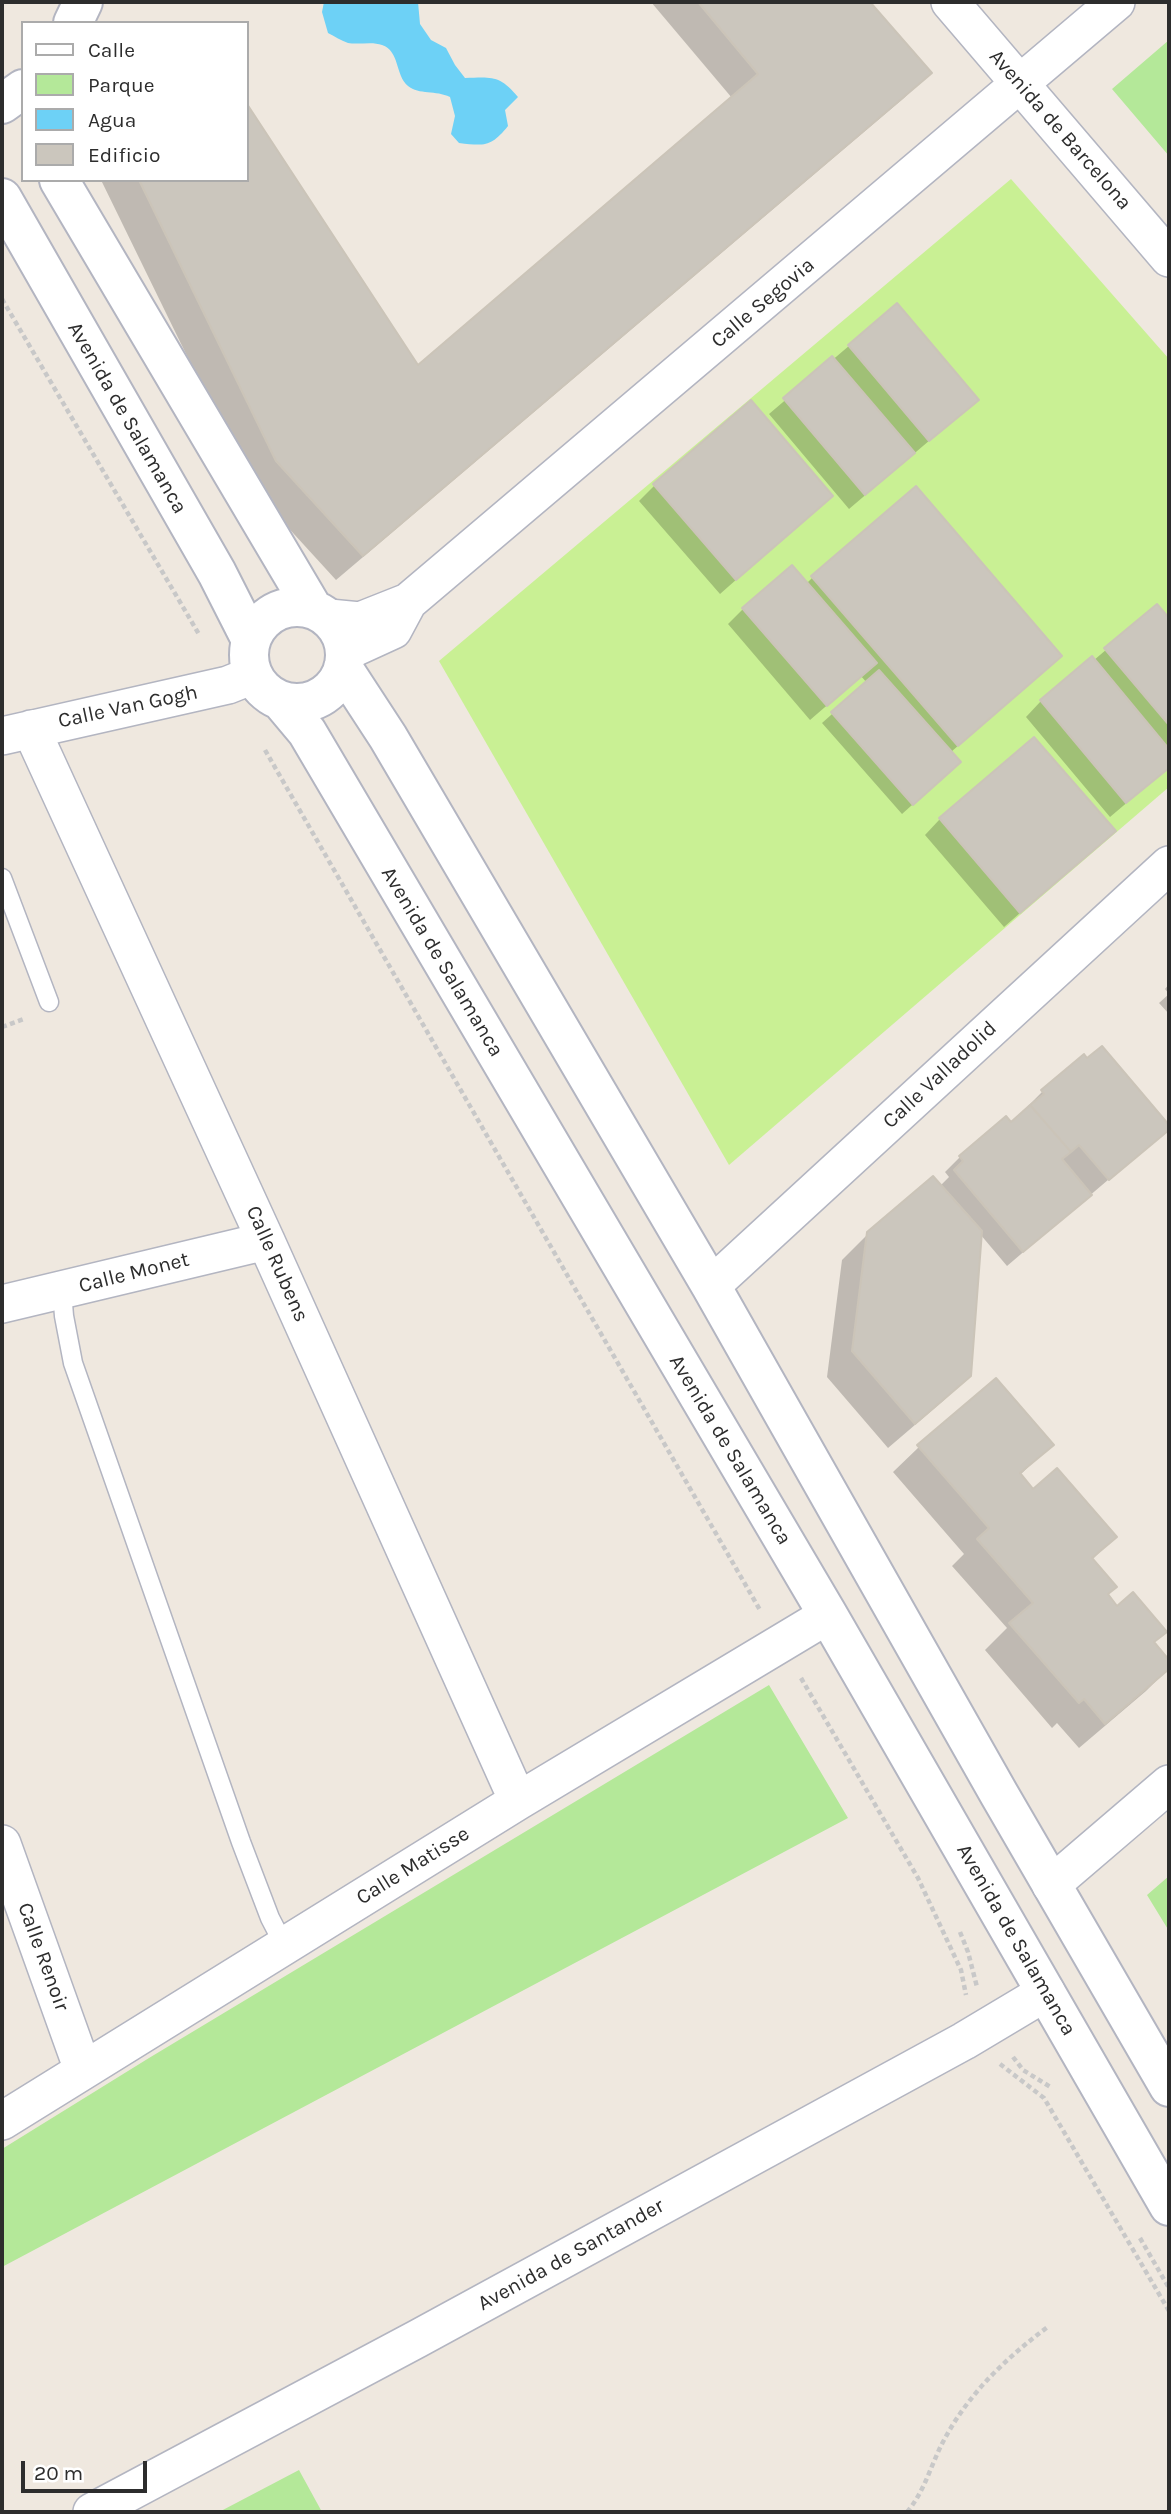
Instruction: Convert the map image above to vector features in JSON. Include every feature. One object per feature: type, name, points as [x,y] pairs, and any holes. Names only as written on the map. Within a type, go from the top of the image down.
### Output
[{"type":"street","points":[[74,21],[83,2]]},
{"type":"street","name":"Avenida de Barcelona","points":[[950,2],[1169,258]]},
{"type":"street","name":"Calle Segovia","points":[[408,602],[1116,2]]},
{"type":"street","points":[[2,104],[21,90]]},
{"type":"street","points":[[60,182],[321,614],[343,640],[344,660],[334,685],[319,698],[300,703],[281,701],[264,691],[243,666],[261,622],[275,611],[293,607],[321,614],[360,621],[408,602]]},
{"type":"street","name":"Avenida de Salamanca","points":[[2,198],[217,573],[243,666]]},
{"type":"street","points":[[344,660],[393,630],[408,602]]},
{"type":"street","points":[[344,660],[711,1286],[1051,1885],[1169,2087]]},
{"type":"street","name":"Calle Van Gogh","points":[[16,732],[243,666]]},
{"type":"street","name":"Avenida de Salamanca","points":[[281,701],[306,732],[828,1615],[1169,2206]]},
{"type":"street","name":"Calle Rubens","points":[[16,732],[266,1241],[518,1801]]},
{"type":"street","name":"Calle Valladolid","points":[[711,1286],[1169,865]]},
{"type":"street","name":"Calle Monet","points":[[2,1304],[266,1241]]},
{"type":"street","name":"Calle Matisse","points":[[2,2121],[518,1801],[828,1615]]},
{"type":"street","points":[[1051,1885],[1169,1784]]},
{"type":"street","name":"Calle Renoir","points":[[2,1844],[83,2070]]},
{"type":"street","name":"Avenida de Santander","points":[[92,2512],[441,2326],[980,2032],[1046,1992]]},
{"type":"lane","points":[[2,878],[49,1002]]},
{"type":"lane","points":[[62,1291],[73,1363],[241,1842],[270,1918],[284,1945]]},
{"type":"path","points":[[2,299],[243,666]]},
{"type":"path","points":[[262,745],[918,1878],[961,1970],[969,2010],[993,2057],[1044,2098],[1169,2311]]},
{"type":"path","points":[[907,2512],[928,2478],[951,2427],[982,2385],[1014,2352],[1049,2326]]},
{"type":"green space","points":[[1169,40],[1169,156],[1112,89]]},
{"type":"green space","points":[[1011,179],[1169,359],[1169,787],[729,1165],[439,661]]},
{"type":"green space","points":[[769,1685],[848,1818],[2,2267],[2,2149]]},
{"type":"green space","points":[[1169,1876],[1169,1931],[1147,1895]]},
{"type":"green space","points":[[299,2470],[322,2512],[219,2512]]},
{"type":"water","points":[[324,2],[418,2],[420,24],[431,40],[446,48],[465,78],[495,79],[518,97],[505,110],[508,126],[497,138],[487,143],[459,143],[451,134],[455,116],[450,97],[417,91],[408,86],[388,48],[374,43],[348,43],[328,33],[322,12]]},
{"type":"building","points":[[698,2],[870,2],[932,73],[363,556],[276,461],[140,182],[248,182],[248,106],[418,365],[758,74]]},
{"type":"building","points":[[897,303],[979,400],[929,441],[848,345]]},
{"type":"building","points":[[832,356],[915,453],[865,495],[783,398]]},
{"type":"building","points":[[751,400],[833,496],[736,580],[653,484]]},
{"type":"building","points":[[916,486],[1062,656],[958,746],[811,576]]},
{"type":"building","points":[[792,565],[877,663],[827,706],[742,608]]},
{"type":"building","points":[[1157,604],[1169,618],[1169,725],[1104,648]]},
{"type":"building","points":[[1092,656],[1169,749],[1169,768],[1126,803],[1040,700]]},
{"type":"building","points":[[879,670],[961,762],[913,805],[831,712]]},
{"type":"building","points":[[1034,737],[1116,831],[1020,913],[939,818]]},
{"type":"building","points":[[1102,1046],[1169,1125],[1169,1130],[1109,1180],[1079,1145],[1071,1152],[1030,1105],[1044,1094],[1041,1090],[1084,1054],[1087,1058]]},
{"type":"building","points":[[1030,1105],[1071,1152],[1062,1159],[1092,1195],[1023,1252],[954,1170],[963,1161],[959,1156],[1006,1116],[1011,1122]]},
{"type":"building","points":[[933,1176],[982,1231],[971,1376],[915,1424],[852,1351],[867,1232]]},
{"type":"building","points":[[996,1378],[1054,1445],[1020,1473],[1033,1489],[1057,1468],[1117,1537],[1092,1558],[1117,1587],[1108,1594],[1117,1606],[1133,1592],[1167,1632],[1154,1642],[1169,1660],[1169,1669],[1105,1724],[1084,1699],[1079,1703],[1009,1623],[1033,1603],[977,1539],[989,1528],[917,1445]]}]
